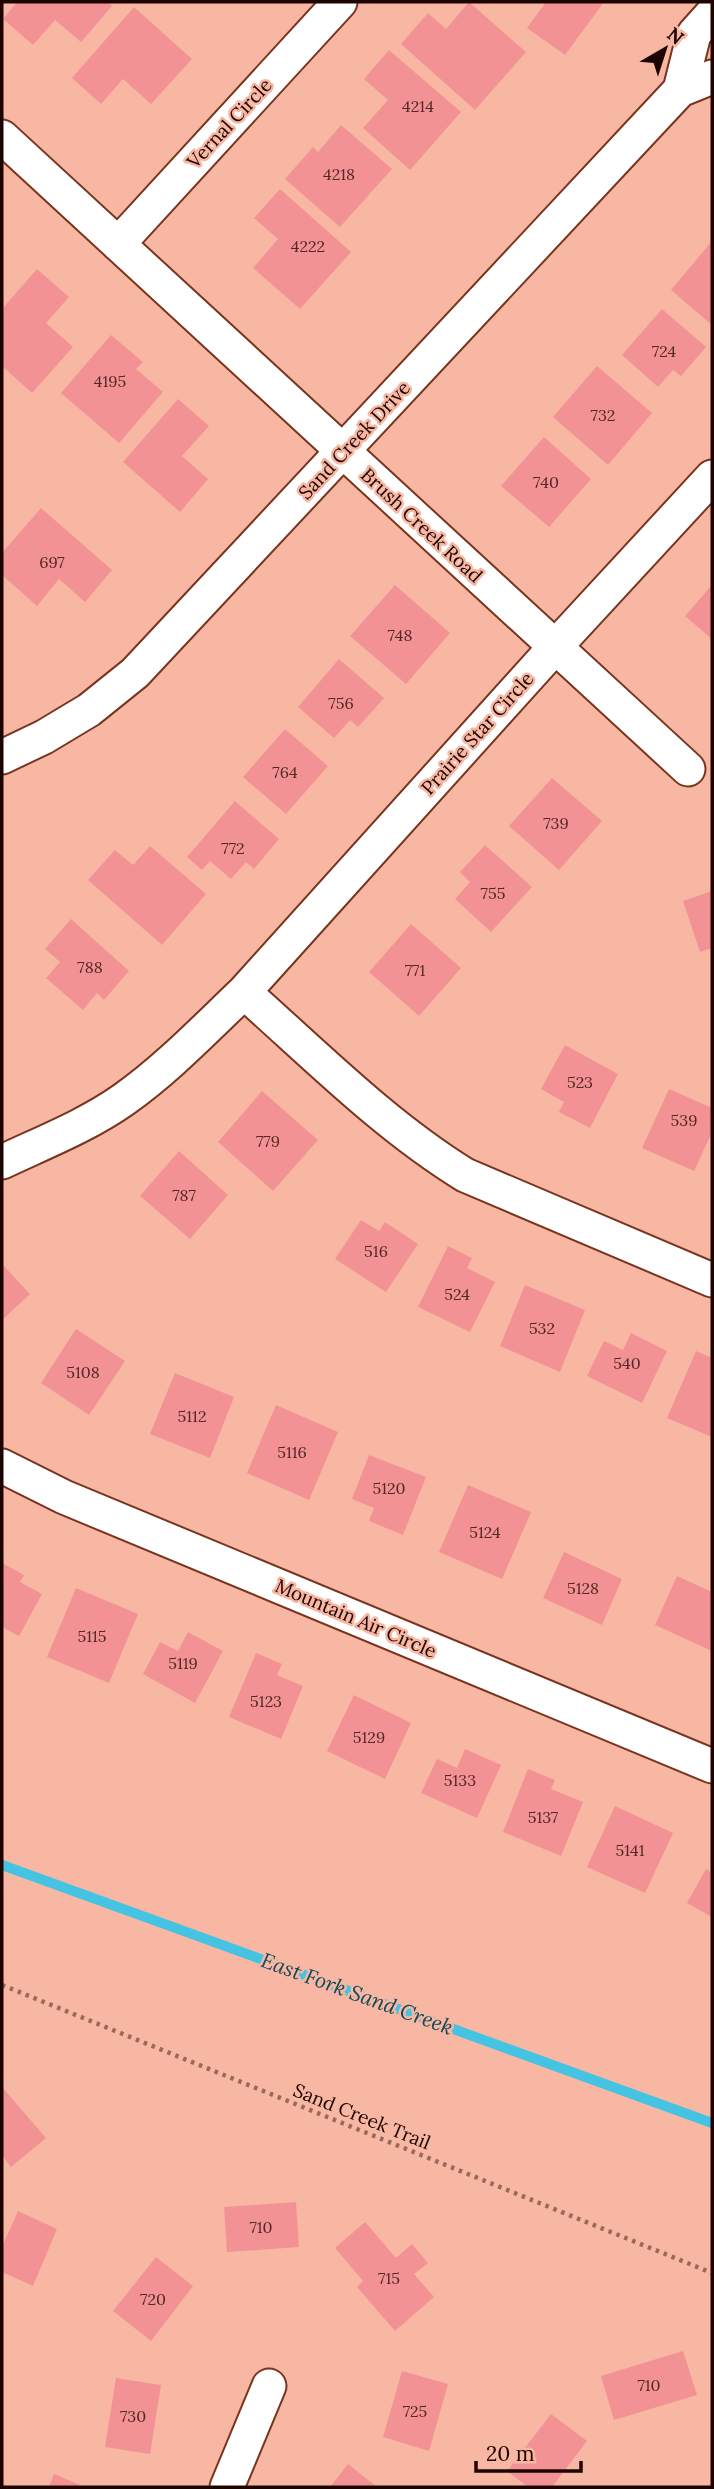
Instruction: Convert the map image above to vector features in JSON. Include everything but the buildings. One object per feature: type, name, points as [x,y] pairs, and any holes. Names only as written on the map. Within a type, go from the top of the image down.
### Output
[{"type":"street","name":"Vernal Circle","points":[[118,244],[340,2]]},
{"type":"street","name":"Sand Creek Drive","points":[[680,90],[694,34],[712,15]]},
{"type":"street","name":"Sand Creek Drive","points":[[2,757],[89,710],[135,673],[680,90],[712,76]]},
{"type":"street","name":"Brush Creek Road","points":[[2,137],[688,769]]},
{"type":"street","name":"Prairie Star Circle","points":[[2,1162],[72,1129],[121,1101],[200,1035],[244,992],[712,477]]},
{"type":"street","points":[[244,992],[393,1125],[465,1175],[712,1280]]},
{"type":"street","name":"Mountain Air Circle","points":[[2,1466],[64,1497],[712,1766]]},
{"type":"street","points":[[227,2487],[269,2386]]},
{"type":"path","name":"Sand Creek Trail","points":[[2,1985],[712,2273]]},
{"type":"waterway","name":"East Fork Sand Creek","points":[[2,1865],[712,2123]]}]
